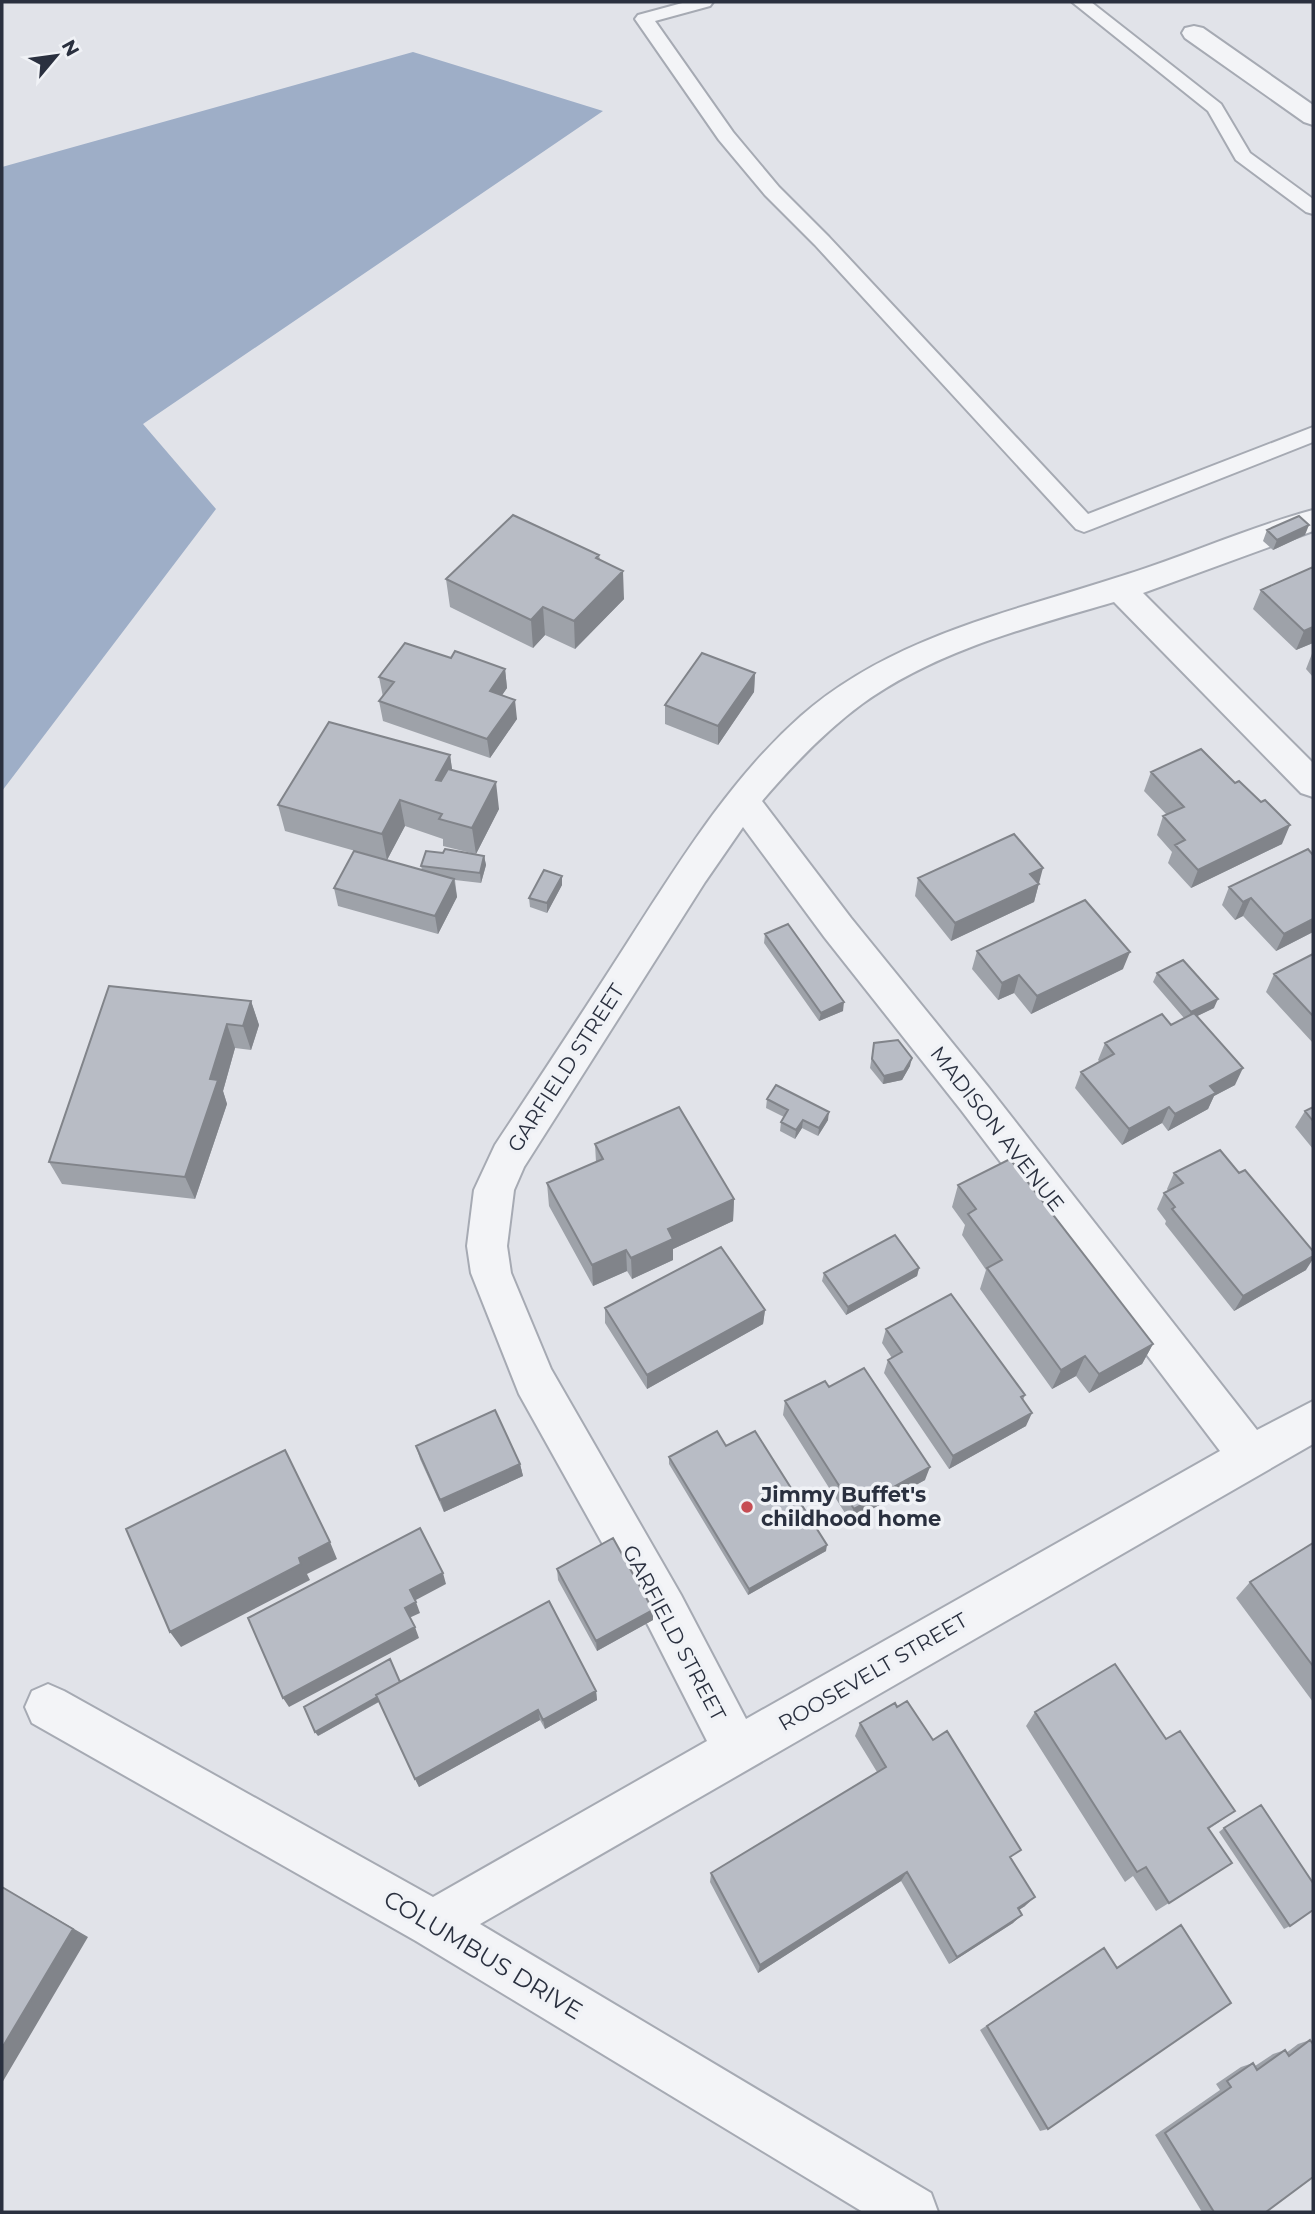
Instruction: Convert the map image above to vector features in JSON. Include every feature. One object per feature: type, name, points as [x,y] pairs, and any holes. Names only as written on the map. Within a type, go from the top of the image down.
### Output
[{"type":"street","points":[[1194,33],[1313,117]]},
{"type":"street","name":"GARFIELD STREET","points":[[736,1749],[665,1611],[534,1380],[491,1273],[487,1246],[494,1190],[509,1157],[703,855],[782,755],[842,701],[891,670],[972,634],[1119,589],[1313,520]]},
{"type":"street","points":[[1119,589],[1313,785]]},
{"type":"street","name":"MADISON AVENUE","points":[[743,801],[838,928],[975,1099],[1251,1457]]},
{"type":"street","name":"ROOSEVELT STREET","points":[[433,1924],[1313,1421]]},
{"type":"street","name":"COLUMBUS DRIVE","points":[[48,1707],[433,1924],[912,2212]]},
{"type":"lane","points":[[704,2],[644,19],[726,136],[772,191],[822,241],[1084,524],[1313,434]]},
{"type":"lane","points":[[1086,6],[1116,2]]},
{"type":"lane","points":[[1086,6],[1215,108],[1244,156],[1313,208]]},
{"type":"water","points":[[413,52],[603,111],[143,424],[216,509],[2,791],[2,167]]},
{"type":"building","points":[[513,515],[599,555],[596,558],[623,571],[574,621],[543,607],[531,620],[446,579]]},
{"type":"building","points":[[1299,516],[1309,525],[1277,540],[1267,530]]},
{"type":"building","points":[[1313,567],[1313,627],[1304,631],[1261,590]]},
{"type":"building","points":[[405,643],[451,658],[455,651],[505,669],[490,691],[515,700],[487,739],[379,701],[394,682],[379,677]]},
{"type":"building","points":[[702,653],[755,673],[718,726],[665,705]]},
{"type":"building","points":[[329,722],[450,755],[436,780],[441,781],[448,769],[496,782],[472,828],[439,819],[442,814],[400,800],[382,834],[278,805]]},
{"type":"building","points":[[1201,749],[1235,783],[1239,781],[1261,802],[1265,800],[1290,825],[1198,870],[1175,845],[1185,840],[1163,816],[1184,807],[1151,772]]},
{"type":"building","points":[[1014,834],[1043,868],[1030,874],[1039,884],[955,923],[918,878]]},
{"type":"building","points":[[445,849],[484,856],[480,873],[421,866],[426,851],[443,853]]},
{"type":"building","points":[[1308,849],[1313,855],[1313,919],[1284,934],[1251,898],[1243,902],[1229,887]]},
{"type":"building","points":[[354,851],[454,879],[435,916],[334,888]]},
{"type":"building","points":[[544,870],[562,876],[547,903],[529,898]]},
{"type":"building","points":[[1085,900],[1130,952],[1037,996],[1019,975],[1002,983],[977,951]]},
{"type":"building","points":[[788,924],[844,1002],[821,1013],[765,934]]},
{"type":"building","points":[[1313,954],[1313,1016],[1274,974]]},
{"type":"building","points":[[1183,960],[1218,999],[1191,1012],[1157,973]]},
{"type":"building","points":[[109,986],[251,1001],[243,1026],[227,1024],[210,1079],[218,1080],[185,1177],[49,1162]]},
{"type":"building","points":[[1194,1013],[1243,1068],[1210,1086],[1216,1093],[1175,1114],[1169,1107],[1129,1129],[1081,1072],[1114,1054],[1105,1043],[1162,1014],[1171,1025]]},
{"type":"building","points":[[898,1040],[912,1058],[904,1071],[884,1076],[872,1059],[874,1043]]},
{"type":"building","points":[[776,1085],[829,1112],[819,1128],[803,1120],[796,1130],[781,1122],[788,1110],[767,1099]]},
{"type":"building","points":[[679,1107],[734,1199],[668,1229],[673,1239],[631,1258],[626,1250],[592,1265],[547,1183],[603,1159],[595,1144]]},
{"type":"building","points":[[1313,1107],[1313,1121],[1305,1111]]},
{"type":"building","points":[[1220,1150],[1239,1173],[1245,1170],[1313,1251],[1313,1256],[1243,1296],[1172,1209],[1175,1207],[1164,1193],[1183,1183],[1174,1173]]},
{"type":"building","points":[[1010,1159],[1153,1344],[1099,1374],[1085,1356],[1061,1370],[987,1268],[1002,1260],[968,1214],[976,1209],[958,1185]]},
{"type":"building","points":[[895,1235],[919,1268],[848,1307],[824,1273]]},
{"type":"building","points":[[721,1247],[765,1310],[647,1375],[605,1308]]},
{"type":"building","points":[[951,1294],[1025,1395],[1021,1397],[1032,1413],[953,1456],[888,1360],[902,1352],[886,1329]]},
{"type":"building","points":[[864,1368],[930,1467],[854,1509],[785,1401],[825,1381],[829,1387]]},
{"type":"building","points":[[495,1410],[520,1464],[440,1500],[416,1446]]},
{"type":"building","name":"Jimmy Buffet's childhood home","points":[[717,1431],[726,1446],[755,1431],[827,1545],[749,1589],[669,1457]]},
{"type":"building","points":[[285,1450],[330,1542],[299,1558],[301,1564],[170,1632],[126,1529]]},
{"type":"building","points":[[420,1528],[443,1573],[410,1590],[416,1602],[405,1608],[415,1627],[283,1698],[248,1618]]},
{"type":"building","points":[[613,1538],[653,1610],[596,1641],[557,1569]]},
{"type":"building","points":[[1313,1543],[1313,1666],[1250,1582]]},
{"type":"building","points":[[549,1601],[596,1691],[543,1720],[538,1710],[415,1779],[376,1695]]},
{"type":"building","points":[[390,1659],[400,1682],[315,1732],[304,1707]]},
{"type":"building","points":[[1115,1664],[1166,1739],[1180,1731],[1235,1811],[1208,1828],[1232,1863],[1169,1903],[1146,1867],[1137,1872],[1035,1712]]},
{"type":"building","points":[[907,1701],[933,1740],[947,1731],[1021,1850],[1010,1857],[1035,1897],[1018,1908],[1022,1915],[957,1957],[907,1872],[760,1965],[711,1873],[886,1767],[860,1723],[895,1703],[897,1707]]},
{"type":"building","points":[[1261,1805],[1313,1883],[1313,1910],[1290,1926],[1224,1828]]},
{"type":"building","points":[[2,1887],[73,1929],[2,2048]]},
{"type":"building","points":[[1181,1925],[1231,2003],[1048,2129],[987,2026],[1104,1948],[1117,1968]]},
{"type":"building","points":[[1310,2040],[1313,2044],[1313,2177],[1266,2212],[1214,2212],[1165,2133],[1231,2087],[1227,2081],[1253,2063],[1257,2070],[1285,2050],[1289,2056]]},
{"type":"place","name":"Jimmy Buffet's childhood home","points":[[747,1507]]}]
